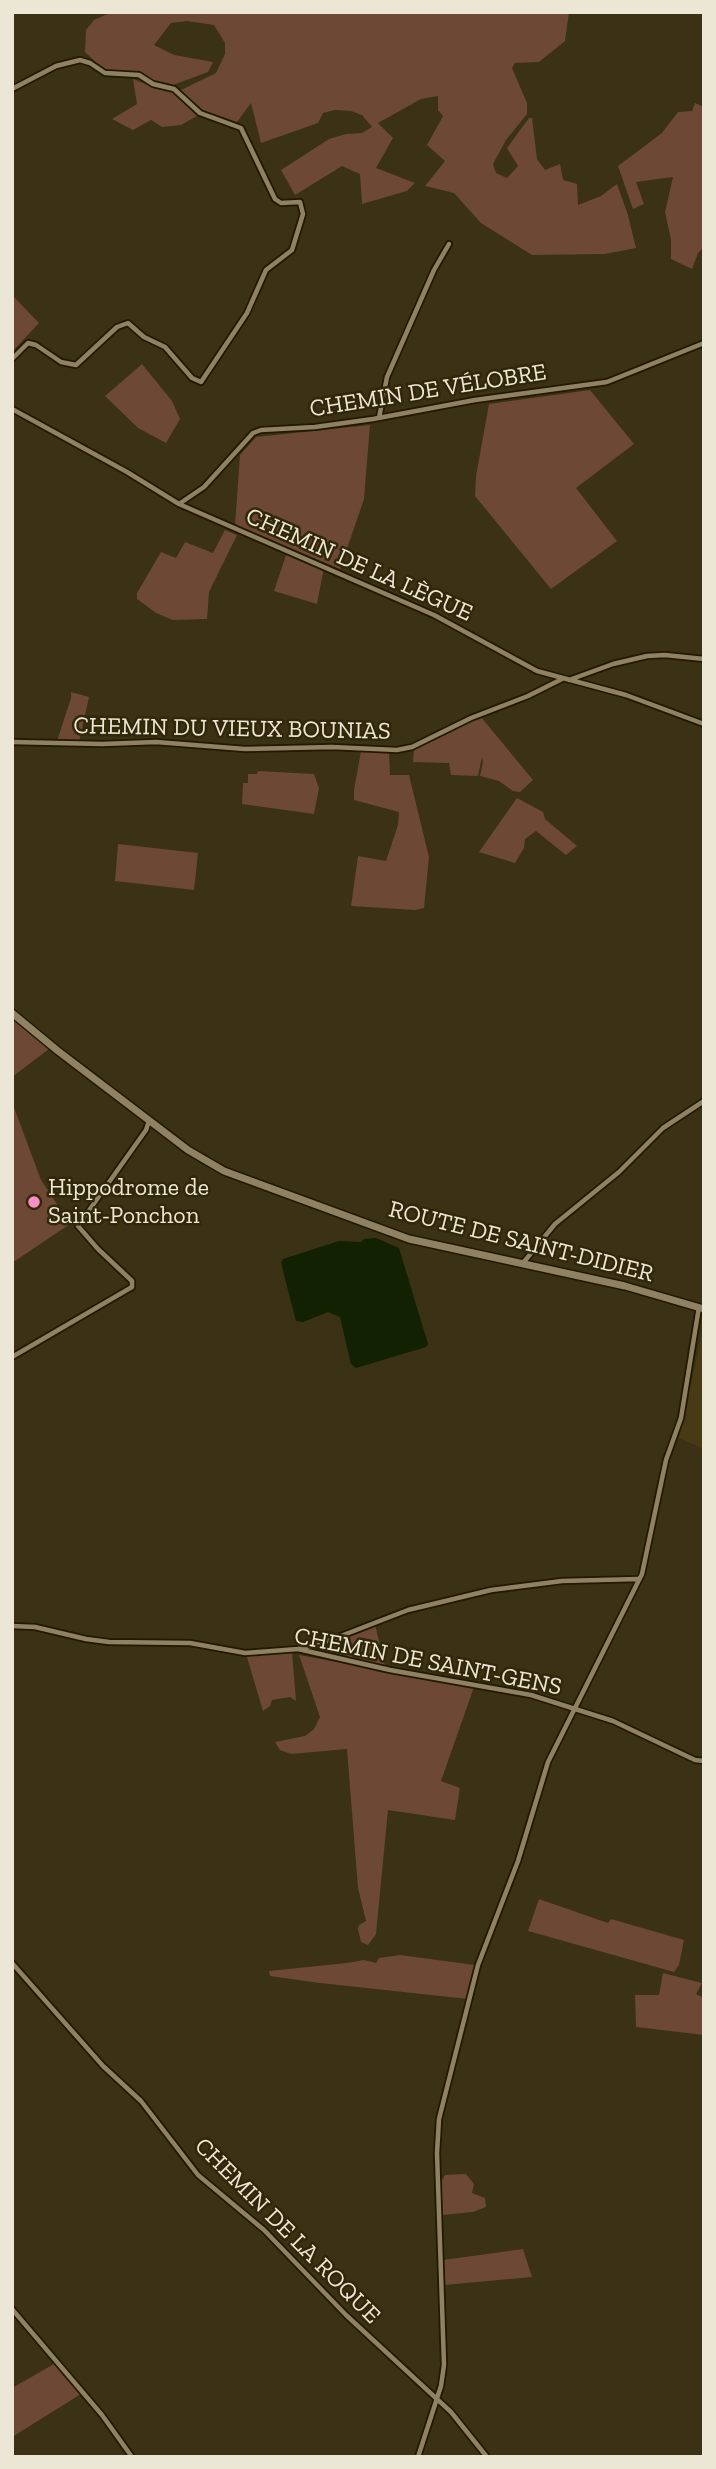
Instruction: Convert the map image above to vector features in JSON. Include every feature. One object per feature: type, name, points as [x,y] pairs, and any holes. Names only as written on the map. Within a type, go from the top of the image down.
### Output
[{"type":"main road","name":"ROUTE DE SAINT-DIDIER","points":[[12,1013],[212,1166],[409,1239],[645,1291],[702,1308]]},
{"type":"street","points":[[12,89],[56,66],[80,60],[105,73],[139,75],[153,84],[174,89],[200,113],[241,128],[275,199],[281,203],[300,202],[303,214],[292,250],[266,270],[247,313],[201,382],[192,378],[165,347],[144,337],[128,323],[117,327],[76,365],[61,362],[36,345],[28,343],[12,359]]},
{"type":"street","points":[[379,418],[387,377],[434,270],[449,244]]},
{"type":"street","name":"CHEMIN DE VÉLOBRE","points":[[179,505],[204,487],[253,433],[379,418],[488,398],[607,382],[704,343]]},
{"type":"street","name":"CHEMIN DE LA LÈGUE","points":[[12,409],[127,472],[179,505],[435,615],[537,671],[626,695],[704,724]]},
{"type":"street","name":"CHEMIN DU VIEUX BOUNIAS","points":[[12,742],[156,742],[245,749],[332,747],[397,750],[412,747],[471,718],[613,664],[665,655],[704,659]]},
{"type":"street","points":[[523,1264],[555,1224],[619,1172],[663,1128],[704,1101]]},
{"type":"street","points":[[12,1357],[132,1287],[132,1281],[78,1226],[146,1130],[149,1120]]},
{"type":"street","points":[[418,2457],[441,2386],[444,2365],[437,2152],[439,2119],[478,1965],[518,1861],[548,1762],[642,1574],[666,1460],[681,1418],[702,1308]]},
{"type":"street","points":[[298,1649],[320,1644],[408,1610],[491,1590],[562,1581],[638,1579]]},
{"type":"street","name":"CHEMIN DE SAINT-GENS","points":[[12,1626],[35,1627],[109,1642],[190,1643],[245,1653],[298,1649],[390,1670],[531,1695],[613,1721],[695,1760],[704,1761]]},
{"type":"street","name":"CHEMIN DE LA ROQUE","points":[[12,1963],[95,2057],[141,2101],[198,2175],[264,2230],[346,2315],[450,2412],[487,2457]]},
{"type":"street","points":[[12,2309],[102,2416],[132,2457]]},
{"type":"shaded area","points":[[112,12],[569,12],[565,41],[539,62],[515,63],[512,68],[527,103],[527,114],[506,140],[493,164],[496,173],[507,178],[518,166],[507,148],[529,118],[532,118],[537,159],[545,170],[560,164],[563,180],[577,184],[578,205],[601,196],[617,184],[636,248],[605,254],[532,255],[481,223],[454,193],[425,186],[445,161],[427,145],[443,116],[438,110],[438,96],[421,99],[378,123],[393,138],[376,168],[415,183],[407,191],[362,204],[360,174],[342,166],[295,195],[281,170],[329,139],[362,133],[372,127],[362,115],[335,110],[323,113],[318,123],[261,143],[251,103],[237,122],[206,112],[190,101],[181,90],[216,73],[225,54],[225,43],[214,25],[187,21],[171,23],[154,45],[174,55],[213,62],[208,72],[173,85],[152,81],[142,72],[105,71],[85,52],[86,30],[94,20]]},
{"type":"shaded area","points":[[133,79],[158,89],[170,89],[197,116],[181,125],[162,127],[151,120],[133,130],[112,119],[137,104]]},
{"type":"shaded area","points":[[695,103],[704,107],[704,247],[698,253],[692,269],[671,259],[671,240],[665,212],[673,177],[636,182],[644,204],[633,209],[618,166],[662,133],[678,112],[692,111]]},
{"type":"shaded area","points":[[12,295],[39,323],[12,352]]},
{"type":"shaded area","points":[[142,364],[172,401],[180,419],[166,443],[138,428],[105,396]]},
{"type":"shaded area","points":[[590,390],[634,444],[576,488],[617,541],[551,589],[475,496],[489,404]]},
{"type":"shaded area","points":[[370,425],[364,499],[340,569],[235,525],[240,455],[256,437]]},
{"type":"shaded area","points":[[225,530],[237,535],[209,592],[207,619],[173,620],[156,613],[137,599],[137,593],[161,552],[176,558],[185,542],[213,553]]},
{"type":"shaded area","points":[[287,552],[324,567],[317,604],[274,591]]},
{"type":"shaded area","points":[[71,692],[89,697],[79,742],[57,741],[71,698]]},
{"type":"shaded area","points":[[481,717],[533,780],[520,792],[513,791],[499,781],[480,776],[482,757],[478,776],[451,775],[449,763],[413,762],[414,747]]},
{"type":"shaded area","points":[[361,751],[389,752],[390,775],[409,775],[429,857],[424,908],[415,910],[351,906],[358,856],[386,861],[398,825],[399,812],[354,800]]},
{"type":"shaded area","points":[[258,771],[314,774],[319,788],[314,814],[242,804],[243,783],[248,783],[248,774],[257,774]]},
{"type":"shaded area","points":[[517,798],[543,812],[545,819],[577,846],[566,855],[536,831],[525,839],[524,848],[515,863],[479,852]]},
{"type":"shaded area","points":[[118,844],[198,853],[194,890],[115,881]]},
{"type":"shaded area","points":[[12,1017],[49,1049],[12,1077]]},
{"type":"shaded area","name":"Hippodrome de Saint-Ponchon","points":[[12,1102],[41,1180],[70,1224],[12,1263]]},
{"type":"shaded area","points":[[376,1238],[399,1248],[428,1344],[426,1347],[356,1368],[351,1364],[340,1317],[328,1312],[303,1322],[296,1321],[281,1263],[283,1259],[339,1241],[361,1242],[364,1239]]},
{"type":"shaded area","points":[[704,1324],[704,1449],[679,1438]]},
{"type":"shaded area","points":[[375,1624],[385,1666],[316,1650],[320,1646]]},
{"type":"shaded area","points":[[292,1652],[296,1701],[290,1697],[272,1700],[270,1706],[263,1711],[246,1654]]},
{"type":"shaded area","points":[[299,1655],[474,1687],[441,1781],[460,1788],[455,1820],[388,1810],[376,1934],[368,1945],[361,1942],[358,1929],[359,1925],[366,1921],[358,1888],[347,1749],[291,1754],[280,1750],[275,1742],[305,1736],[314,1729],[320,1717]]},
{"type":"shaded area","points":[[539,1899],[608,1923],[611,1919],[684,1940],[679,1965],[674,1972],[528,1931]]},
{"type":"shaded area","points":[[400,1955],[475,1965],[468,1999],[270,1976],[269,1971],[364,1960],[376,1963],[379,1958]]},
{"type":"shaded area","points":[[663,1973],[702,1983],[696,1994],[704,1998],[704,2035],[636,2027],[635,1995],[659,1995]]},
{"type":"shaded area","points":[[466,2174],[474,2184],[472,2193],[485,2198],[486,2207],[473,2212],[442,2215],[440,2184],[445,2175]]},
{"type":"shaded area","points":[[523,2249],[532,2277],[444,2285],[443,2260]]},
{"type":"shaded area","points":[[54,2364],[81,2394],[12,2437],[12,2388]]},
{"type":"place","name":"Hippodrome de Saint-Ponchon","points":[[34,1202]]}]
